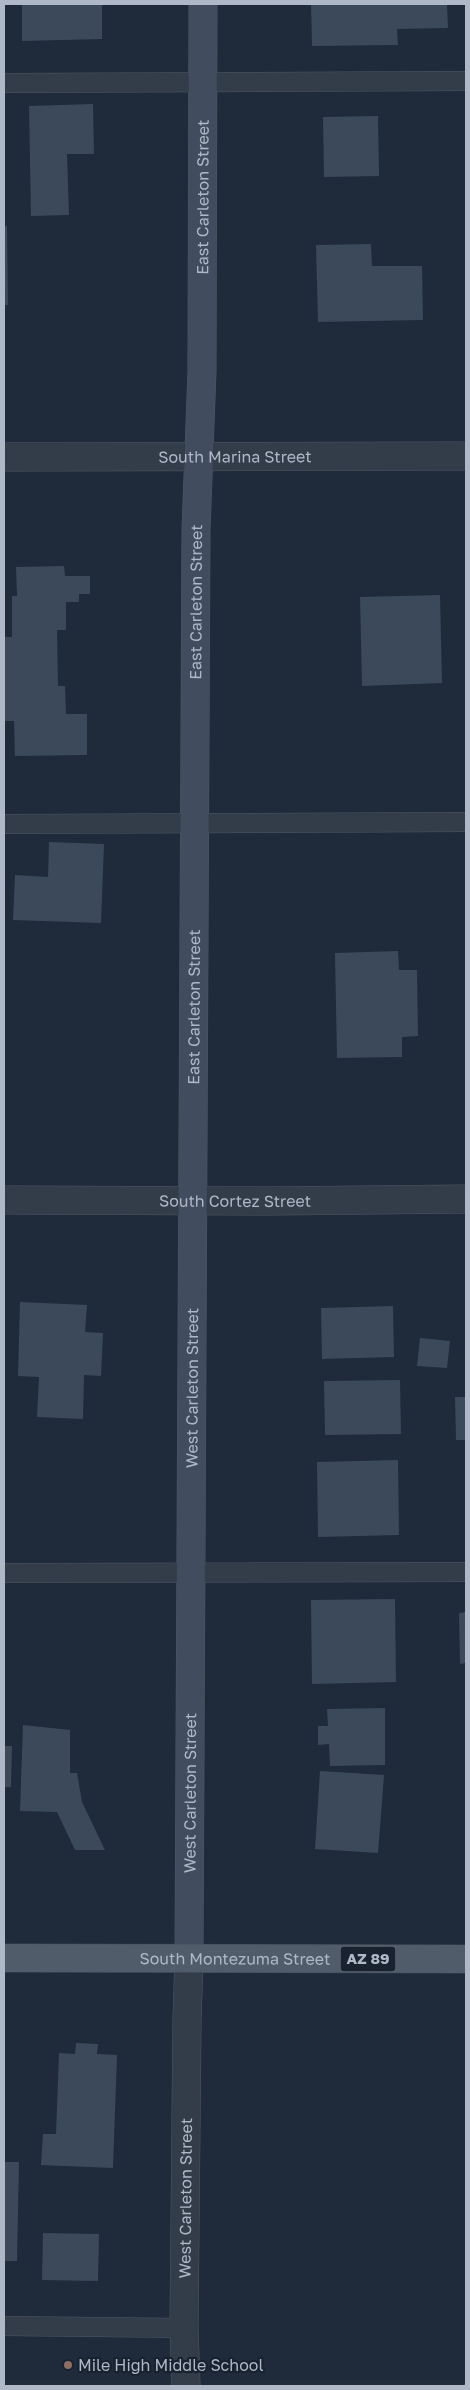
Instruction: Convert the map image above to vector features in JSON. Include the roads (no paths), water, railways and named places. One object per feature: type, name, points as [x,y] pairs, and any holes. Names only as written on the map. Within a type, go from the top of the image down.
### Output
[{"type":"main road","name":"South Montezuma Street","points":[[4,1958],[466,1959]]},
{"type":"street","name":"East Carleton Street","points":[[192,1200],[198,457],[202,357],[203,4]]},
{"type":"street","name":"South Marina Street","points":[[4,457],[466,456]]},
{"type":"street","name":"South Cortez Street","points":[[4,1200],[466,1199]]},
{"type":"street","name":"West Carleton Street","points":[[186,2386],[184,2328],[186,2020],[189,1958],[192,1200]]},
{"type":"lane","points":[[4,83],[466,81]]},
{"type":"lane","points":[[4,824],[466,822]]},
{"type":"lane","points":[[4,1574],[466,1572]]},
{"type":"lane","points":[[4,2326],[184,2328]]},
{"type":"place","name":"Mile High Middle School","points":[[68,2365]]}]
